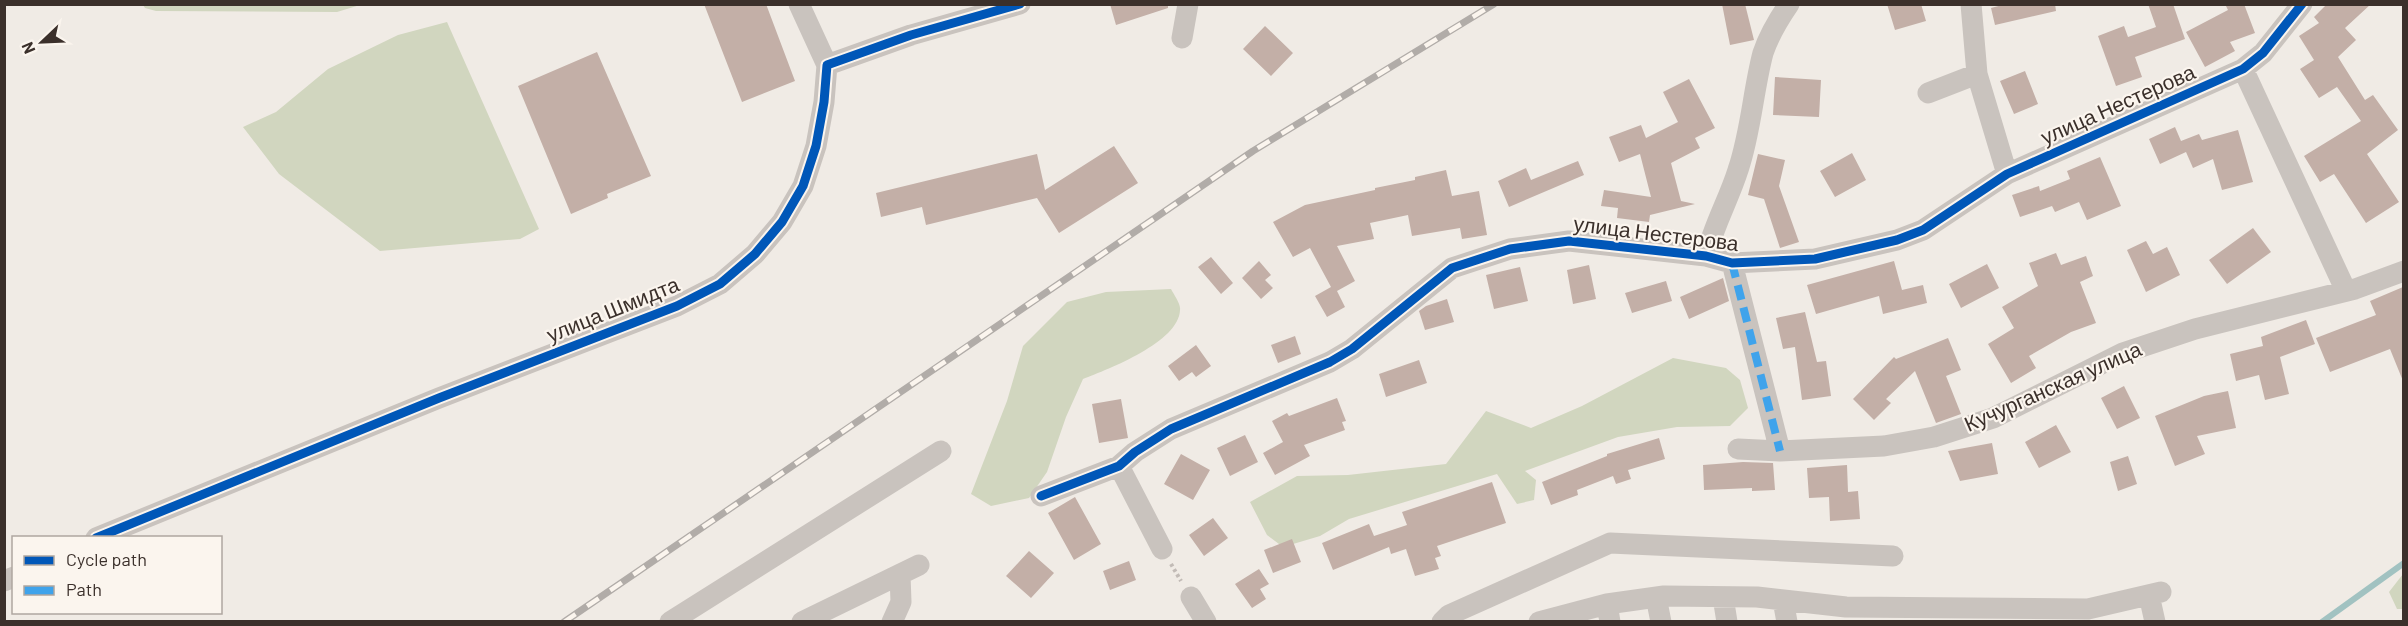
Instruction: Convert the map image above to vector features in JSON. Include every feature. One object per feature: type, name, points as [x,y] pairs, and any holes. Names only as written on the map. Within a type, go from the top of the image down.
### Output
[{"type":"street","name":"улица Шмидта","points":[[98,536],[439,398],[677,306],[720,284],[754,254],[782,222],[803,186],[816,146],[824,102],[827,65],[799,4]]},
{"type":"street","points":[[827,65],[911,35],[1020,4]]},
{"type":"street","points":[[1182,38],[1188,4]]},
{"type":"street","points":[[1706,256],[1713,229],[1741,162],[1750,131],[1763,53],[1774,25],[1788,4]]},
{"type":"street","points":[[1971,4],[1977,74],[2007,174]]},
{"type":"street","name":"улица Нестерова","points":[[1119,466],[1135,452],[1171,429],[1330,362],[1352,349],[1452,268],[1476,258],[1538,243],[1569,241],[1706,256],[1732,264],[1815,259],[1897,240],[1923,230],[2007,174],[2243,69],[2263,53],[2302,4]]},
{"type":"street","points":[[2243,69],[2346,291]]},
{"type":"street","points":[[1928,93],[1977,74]]},
{"type":"street","points":[[1732,264],[1780,451]]},
{"type":"street","name":"Кучурганская улица","points":[[1738,448],[1780,451],[1884,446],[1934,437],[1993,418],[2123,353],[2195,329],[2346,291],[2403,271]]},
{"type":"street","points":[[670,621],[941,451]]},
{"type":"street","points":[[1041,496],[1119,466],[1162,549]]},
{"type":"street","points":[[1442,621],[1449,615],[1610,543],[1893,556]]},
{"type":"street","points":[[802,621],[919,565]]},
{"type":"street","points":[[892,621],[901,602],[900,574]]},
{"type":"street","points":[[1539,621],[1608,613],[1656,597],[1783,600],[1847,614],[2090,615],[2155,593],[2155,621]]},
{"type":"street","points":[[1191,597],[1206,621]]},
{"type":"street","points":[[1656,597],[1662,621]]},
{"type":"street","points":[[1723,597],[1727,621]]},
{"type":"street","points":[[1783,600],[1787,621]]},
{"type":"path","points":[[1162,549],[1191,597]]},
{"type":"green space","points":[[143,5],[360,5],[337,12],[156,11],[145,8]]},
{"type":"green space","points":[[447,22],[539,229],[520,239],[380,251],[279,174],[243,127],[276,112],[328,69],[398,35]]},
{"type":"green space","points":[[1171,289],[1180,308],[1177,322],[1168,333],[1141,353],[1083,379],[1066,417],[1047,472],[1029,498],[991,506],[971,494],[1007,401],[1023,346],[1067,302],[1106,292]]},
{"type":"green space","points":[[1673,358],[1726,368],[1740,380],[1748,408],[1730,426],[1677,427],[1618,437],[1525,471],[1536,480],[1534,500],[1517,504],[1497,474],[1349,519],[1320,536],[1283,547],[1267,535],[1250,502],[1297,476],[1348,475],[1446,464],[1486,411],[1531,428],[1582,406]]},
{"type":"green space","points":[[2403,574],[2403,609],[2397,609],[2389,592]]},
{"type":"building","points":[[704,4],[766,4],[795,81],[742,102]]},
{"type":"building","points":[[1110,4],[1168,4],[1168,8],[1116,25]]},
{"type":"building","points":[[1722,4],[1745,4],[1754,40],[1730,45]]},
{"type":"building","points":[[1887,4],[1921,4],[1926,21],[1895,30]]},
{"type":"building","points":[[2006,4],[2055,4],[2056,11],[1995,25],[1991,8]]},
{"type":"building","points":[[2148,4],[2173,4],[2185,39],[2135,57],[2142,77],[2116,86],[2098,36],[2124,26],[2128,37],[2156,27]]},
{"type":"building","points":[[2225,4],[2244,4],[2255,33],[2230,42],[2235,51],[2205,67],[2186,32],[2228,10]]},
{"type":"building","points":[[2327,4],[2371,4],[2345,28],[2356,40],[2338,57],[2365,100],[2373,95],[2398,130],[2367,154],[2399,202],[2366,223],[2334,174],[2320,182],[2304,156],[2361,121],[2337,87],[2319,98],[2300,69],[2314,60],[2299,36],[2319,23],[2314,17]]},
{"type":"building","points":[[1265,26],[1293,53],[1271,76],[1243,49]]},
{"type":"building","points":[[597,52],[651,176],[607,194],[608,198],[571,214],[518,86]]},
{"type":"building","points":[[2025,71],[2038,104],[2014,114],[2000,81]]},
{"type":"building","points":[[1775,77],[1821,80],[1819,117],[1773,115]]},
{"type":"building","points":[[1689,79],[1715,128],[1695,138],[1700,148],[1671,163],[1681,201],[1695,204],[1650,215],[1649,222],[1617,218],[1618,208],[1601,206],[1604,190],[1651,197],[1640,154],[1619,162],[1609,137],[1641,125],[1646,138],[1678,122],[1663,92]]},
{"type":"building","points":[[2175,127],[2181,141],[2199,134],[2202,140],[2238,130],[2253,182],[2222,190],[2213,159],[2193,168],[2186,152],[2160,164],[2149,139]]},
{"type":"building","points":[[1114,146],[1138,183],[1059,233],[1037,198],[926,225],[922,207],[881,217],[876,193],[1037,154],[1045,190]]},
{"type":"building","points":[[1852,153],[1866,180],[1835,197],[1820,171]]},
{"type":"building","points":[[1758,154],[1785,160],[1779,186],[1799,242],[1780,248],[1764,199],[1748,195]]},
{"type":"building","points":[[2100,157],[2121,206],[2087,220],[2079,202],[2055,212],[2052,206],[2020,217],[2012,195],[2039,186],[2040,191],[2070,179],[2067,171]]},
{"type":"building","points":[[1578,161],[1584,175],[1509,207],[1498,181],[1526,168],[1531,180]]},
{"type":"building","points":[[1446,170],[1452,196],[1479,191],[1487,235],[1462,239],[1460,228],[1412,236],[1408,215],[1370,223],[1374,239],[1337,246],[1355,281],[1337,291],[1345,307],[1327,317],[1315,296],[1331,287],[1310,248],[1293,257],[1273,222],[1305,205],[1375,190],[1375,188],[1415,180],[1415,177]]},
{"type":"building","points":[[2253,228],[2271,252],[2227,284],[2209,260]]},
{"type":"building","points":[[2146,241],[2153,254],[2167,247],[2180,275],[2146,292],[2127,250]]},
{"type":"building","points":[[2056,253],[2061,265],[2086,256],[2093,276],[2080,282],[2096,323],[2071,332],[2029,356],[2036,368],[2011,383],[1988,344],[2014,328],[2002,307],[2038,286],[2029,263]]},
{"type":"building","points":[[1211,257],[1233,283],[1221,294],[1198,267]]},
{"type":"building","points":[[1259,261],[1271,275],[1265,280],[1273,288],[1261,299],[1242,278]]},
{"type":"building","points":[[1894,261],[1902,290],[1923,285],[1927,303],[1883,314],[1879,296],[1816,314],[1807,285]]},
{"type":"building","points":[[1987,264],[1999,288],[1961,308],[1949,284]]},
{"type":"building","points":[[1589,265],[1596,299],[1573,304],[1567,270]]},
{"type":"building","points":[[1520,267],[1528,301],[1494,309],[1486,275]]},
{"type":"building","points":[[1723,278],[1729,301],[1689,319],[1680,297]]},
{"type":"building","points":[[1666,281],[1672,301],[1632,313],[1625,293]]},
{"type":"building","points":[[2403,287],[2403,381],[2390,349],[2330,372],[2316,338],[2376,315],[2370,301]]},
{"type":"building","points":[[1447,299],[1454,322],[1425,330],[1419,311],[1426,306]]},
{"type":"building","points":[[1805,312],[1817,362],[1826,361],[1831,396],[1802,400],[1795,347],[1783,349],[1776,318]]},
{"type":"building","points":[[2306,320],[2315,344],[2280,357],[2289,394],[2265,400],[2259,375],[2236,381],[2230,354],[2263,346],[2261,337]]},
{"type":"building","points":[[1295,336],[1301,354],[1278,363],[1271,345]]},
{"type":"building","points":[[1948,338],[1961,370],[1946,376],[1961,414],[1936,423],[1915,371],[1886,399],[1891,403],[1874,420],[1853,399],[1894,357],[1896,359]]},
{"type":"building","points":[[1196,345],[1211,366],[1196,377],[1192,372],[1179,381],[1168,366]]},
{"type":"building","points":[[1419,360],[1427,383],[1386,397],[1379,374]]},
{"type":"building","points":[[2124,386],[2140,418],[2117,429],[2101,398]]},
{"type":"building","points":[[2228,391],[2236,428],[2197,436],[2205,454],[2175,466],[2155,416],[2204,396]]},
{"type":"building","points":[[1337,398],[1346,421],[1342,422],[1345,430],[1304,445],[1310,456],[1275,475],[1263,453],[1283,442],[1272,421],[1287,413],[1289,416]]},
{"type":"building","points":[[1121,399],[1128,438],[1099,443],[1092,404]]},
{"type":"building","points":[[2056,425],[2071,452],[2039,468],[2025,442]]},
{"type":"building","points":[[1245,435],[1258,462],[1230,476],[1217,448]]},
{"type":"building","points":[[1659,438],[1665,459],[1628,470],[1631,479],[1616,484],[1613,476],[1577,490],[1578,495],[1551,505],[1542,482],[1607,456],[1607,454]]},
{"type":"building","points":[[1992,443],[1998,474],[1960,481],[1948,451]]},
{"type":"building","points":[[1181,454],[1210,470],[1193,500],[1164,484]]},
{"type":"building","points":[[2128,456],[2137,484],[2118,491],[2110,462]]},
{"type":"building","points":[[1743,462],[1773,463],[1775,490],[1752,491],[1752,488],[1704,490],[1703,465]]},
{"type":"building","points":[[1847,465],[1848,492],[1858,491],[1860,519],[1830,521],[1829,497],[1809,498],[1807,468]]},
{"type":"building","points":[[1492,482],[1506,523],[1437,546],[1441,556],[1435,558],[1439,569],[1415,576],[1406,549],[1391,554],[1389,547],[1333,570],[1322,543],[1369,524],[1374,536],[1407,525],[1402,512]]},
{"type":"building","points":[[1075,497],[1101,544],[1074,560],[1048,513]]},
{"type":"building","points":[[1213,518],[1228,538],[1204,556],[1189,535]]},
{"type":"building","points":[[1292,539],[1301,562],[1273,573],[1264,550]]},
{"type":"building","points":[[1029,551],[1054,573],[1031,598],[1006,576]]},
{"type":"building","points":[[1129,561],[1136,580],[1110,590],[1103,571]]},
{"type":"building","points":[[1259,569],[1269,584],[1260,589],[1266,599],[1252,608],[1235,584]]},
{"type":"waterway","points":[[2322,622],[2404,563]]},
{"type":"railway","points":[[564,622],[1253,151],[1494,4]]},
{"type":"marked path","points":[[1732,263],[1780,451]]},
{"type":"cycle path","points":[[101,536],[439,398],[677,306],[720,284],[755,254],[782,222],[803,186],[816,146],[824,102],[827,65],[911,35],[1020,4]]},
{"type":"cycle path","points":[[1041,496],[1119,466],[1135,452],[1171,429],[1330,362],[1352,349],[1452,268],[1510,249],[1569,241],[1706,256],[1732,263],[1815,259],[1897,240],[1923,230],[2007,174],[2243,69],[2263,53],[2302,4]]}]
